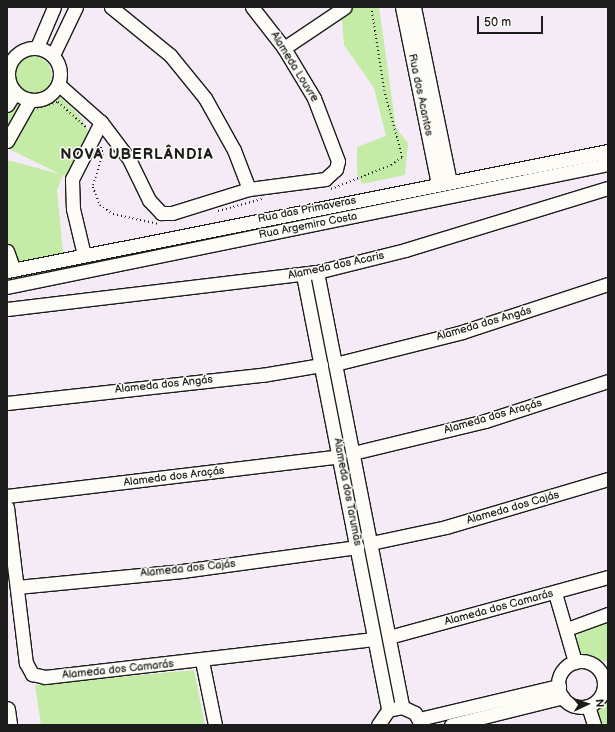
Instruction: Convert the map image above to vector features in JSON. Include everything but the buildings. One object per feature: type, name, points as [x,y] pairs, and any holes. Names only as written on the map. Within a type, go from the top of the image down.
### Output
[{"type":"main road","points":[[7,710],[9,725]]},
{"type":"street","points":[[37,47],[54,7]]},
{"type":"street","points":[[53,55],[76,7]]},
{"type":"street","points":[[58,84],[101,122],[130,159],[149,200],[161,213],[172,214],[249,189],[234,150],[205,98],[170,55],[111,7]]},
{"type":"street","name":"Alameda Louvre","points":[[249,189],[318,181],[332,175],[338,161],[336,150],[314,98],[284,48],[252,7]]},
{"type":"street","points":[[284,48],[345,7]]},
{"type":"street","name":"Rua dos Acantos","points":[[402,7],[444,183]]},
{"type":"street","name":"Rua dos Acantos","points":[[414,7],[444,183]]},
{"type":"street","points":[[37,47],[53,55],[60,71],[58,84],[47,96],[30,100],[15,92],[8,77],[9,61],[22,50],[37,47]]},
{"type":"street","points":[[7,105],[15,92]]},
{"type":"street","points":[[7,141],[30,100]]},
{"type":"street","points":[[84,255],[73,209],[72,179],[101,122]]},
{"type":"street","name":"Rua das Primaveras","points":[[10,270],[608,151]]},
{"type":"street","name":"Rua Argemiro Costa","points":[[7,286],[206,247],[608,164]]},
{"type":"street","name":"Alameda dos Acaris","points":[[7,309],[303,275],[405,250],[608,188]]},
{"type":"street","points":[[203,231],[206,247]]},
{"type":"street","points":[[7,251],[10,270]]},
{"type":"street","points":[[52,276],[53,261]]},
{"type":"street","name":"Alameda dos Tarumãs","points":[[317,272],[353,453],[357,547],[388,710]]},
{"type":"street","name":"Alameda dos Tarumãs","points":[[303,275],[340,456],[371,544],[390,637],[402,707]]},
{"type":"street","name":"Alameda dos Angás","points":[[335,364],[476,327],[608,284]]},
{"type":"street","name":"Alameda dos Angás","points":[[7,403],[262,375],[321,365]]},
{"type":"street","name":"Alameda dos Araçás","points":[[353,453],[485,422],[608,381]]},
{"type":"street","points":[[330,409],[344,406]]},
{"type":"street","name":"Alameda dos Araçás","points":[[7,496],[340,456]]},
{"type":"street","name":"Alameda dos Cajás","points":[[371,544],[446,527],[608,478]]},
{"type":"street","name":"Alameda dos Camarás","points":[[7,506],[26,663],[32,674],[45,677],[202,661],[374,639]]},
{"type":"street","name":"Alameda dos Cajás","points":[[17,587],[213,567],[357,547]]},
{"type":"street","name":"Alameda dos Camarás","points":[[390,637],[555,593],[608,577]]},
{"type":"street","points":[[366,593],[380,590]]},
{"type":"street","points":[[555,593],[567,629],[575,662]]},
{"type":"street","points":[[567,629],[608,614]]},
{"type":"street","points":[[202,661],[215,725]]},
{"type":"street","points":[[575,662],[589,663],[604,670],[606,684],[600,698],[588,706],[571,705],[561,692],[564,669],[575,662]]},
{"type":"street","points":[[378,725],[388,710],[402,707],[420,722],[561,692]]},
{"type":"street","points":[[451,725],[561,692]]},
{"type":"street","points":[[588,706],[594,725]]},
{"type":"green space","points":[[345,7],[379,7],[396,128],[408,143],[405,175],[362,184],[357,174],[357,147],[386,136],[374,88],[344,45],[341,10]]},
{"type":"green space","points":[[36,56],[43,59],[49,65],[52,76],[51,84],[43,93],[36,96],[28,96],[21,93],[13,84],[12,72],[15,65],[24,57]]},
{"type":"green space","points":[[7,60],[13,63],[8,77],[15,92],[30,100],[39,100],[54,91],[80,116],[91,136],[72,179],[63,175],[57,190],[63,252],[60,256],[21,264],[7,245],[7,160],[60,174],[7,148]]},
{"type":"green space","points":[[608,623],[608,662],[579,656],[575,641],[581,630]]},
{"type":"green space","points":[[194,670],[205,725],[41,725],[35,685]]},
{"type":"green space","points":[[608,690],[608,725],[599,725],[594,708]]},
{"type":"district","name":"NOVA UBERLÂNDIA","points":[[137,155]]}]
